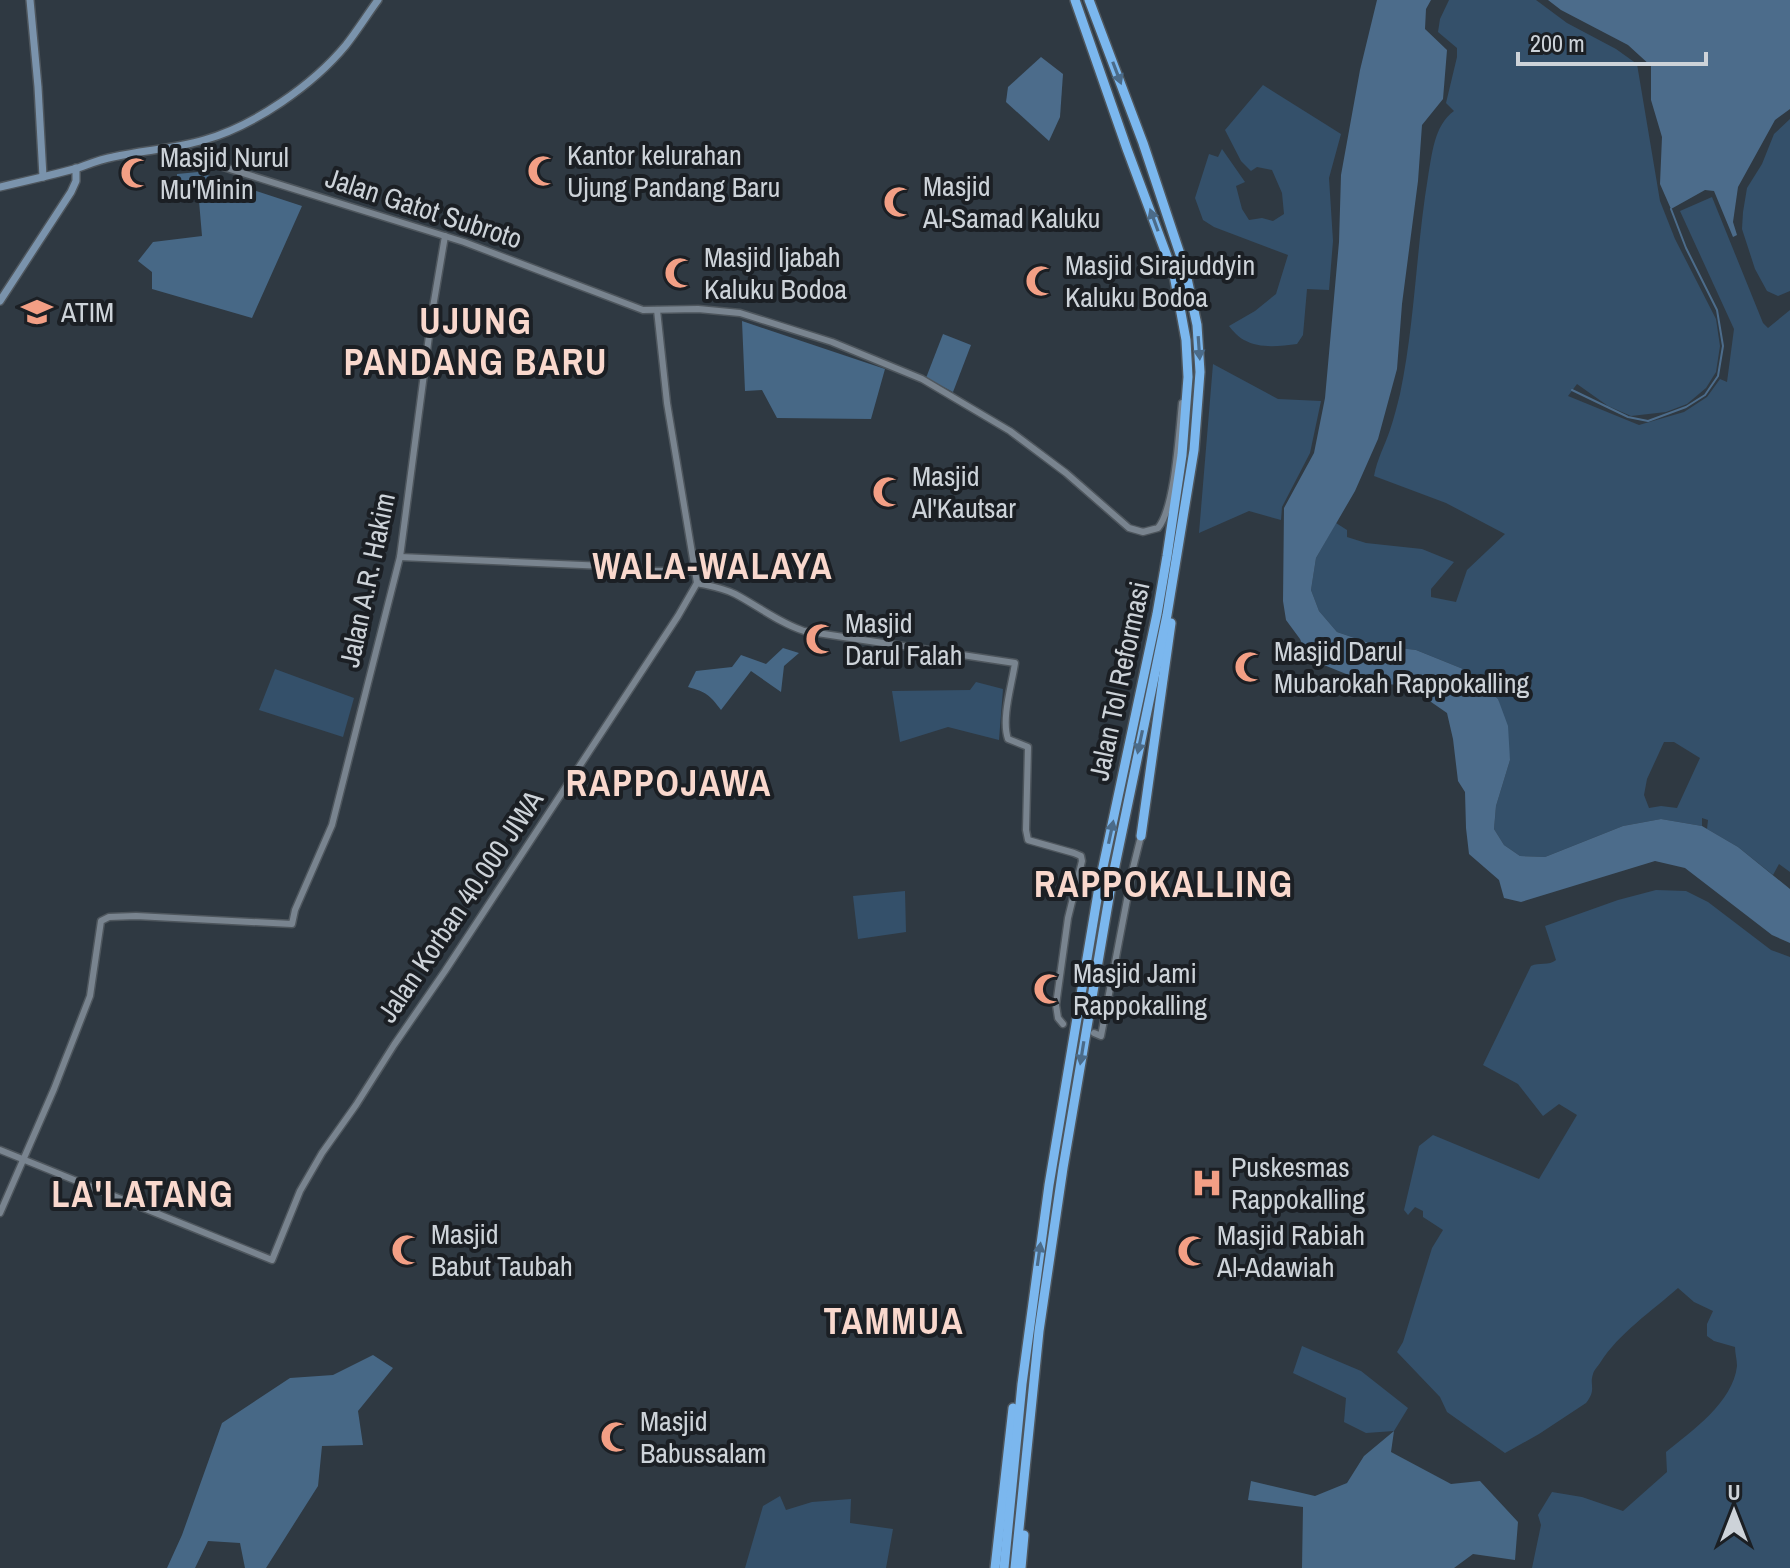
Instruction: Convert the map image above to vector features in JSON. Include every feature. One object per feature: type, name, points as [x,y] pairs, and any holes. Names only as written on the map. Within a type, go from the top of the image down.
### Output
[{"type":"highway","name":"Jalan Tol Reformasi","points":[[1004,1568],[1022,1384],[1049,1185],[1100,881],[1167,556],[1182,455],[1188,377],[1186,340],[1174,275],[1075,0]]},
{"type":"highway","name":"Jalan Tol Reformasi","points":[[1031,1408],[1039,1331],[1096,968],[1167,615],[1195,436],[1200,372],[1197,325],[1185,269],[1165,205],[1089,0]]},
{"type":"highway","points":[[1141,836],[1176,589],[1176,560]]},
{"type":"highway","points":[[995,1568],[1016,1388],[1030,1319]]},
{"type":"highway","points":[[1015,1568],[1031,1408]]},
{"type":"highway","points":[[1021,1568],[1031,1408]]},
{"type":"main road","points":[[30,0],[43,177]]},
{"type":"main road","points":[[0,187],[109,158],[177,147],[222,133],[267,111],[292,94],[344,47],[378,0]]},
{"type":"main road","points":[[0,301],[71,192],[76,181],[72,169]]},
{"type":"street","name":"Jalan Gatot Subroto","points":[[177,147],[204,161],[445,236],[643,310],[698,309],[750,315],[832,342],[922,379],[997,423],[1036,449],[1122,523],[1138,531],[1158,528],[1166,515],[1188,377]]},
{"type":"street","name":"Jalan A.R. Hakim","points":[[23,1160],[90,996],[101,921],[109,917],[136,916],[292,924],[295,910],[332,825],[400,557],[445,236]]},
{"type":"street","points":[[657,310],[667,403],[697,583],[735,594],[784,624],[804,631],[1015,663],[1006,733],[1008,739],[1028,747],[1028,840],[1074,853],[1081,856],[1082,861],[1068,918],[1056,1005],[1058,1018],[1063,1024]]},
{"type":"street","points":[[400,557],[695,571]]},
{"type":"street","name":"Jalan Korban 40.000 JIWA","points":[[23,1160],[272,1260],[300,1191],[322,1153],[445,971],[697,583]]},
{"type":"street","points":[[1094,1033],[1101,1036],[1141,836]]},
{"type":"street","points":[[0,1150],[23,1160],[0,1213]]},
{"type":"shaded area","points":[[1377,0],[1431,0],[1426,9],[1425,29],[1447,50],[1443,99],[1422,125],[1397,369],[1378,439],[1355,491],[1316,558],[1311,590],[1319,611],[1337,632],[1375,645],[1416,650],[1468,671],[1498,699],[1508,726],[1510,760],[1496,806],[1494,829],[1504,845],[1520,856],[1545,857],[1623,826],[1661,819],[1702,826],[1738,847],[1790,889],[1790,943],[1772,935],[1685,868],[1655,861],[1521,902],[1504,898],[1499,880],[1469,854],[1465,792],[1458,781],[1447,713],[1408,686],[1366,682],[1309,659],[1300,639],[1286,620],[1283,601],[1284,508],[1314,453],[1325,398],[1339,242],[1341,175],[1360,70]]},
{"type":"shaded area","points":[[1449,0],[1536,0],[1567,23],[1637,64],[1660,201],[1675,239],[1716,319],[1720,346],[1716,372],[1706,388],[1687,404],[1666,412],[1631,416],[1608,406],[1577,384],[1568,396],[1639,425],[1684,412],[1707,397],[1720,379],[1727,382],[1734,329],[1680,211],[1712,197],[1763,323],[1768,328],[1790,310],[1790,872],[1779,864],[1773,875],[1738,847],[1707,829],[1708,820],[1702,818],[1702,826],[1661,819],[1623,826],[1545,857],[1520,856],[1504,845],[1494,829],[1496,806],[1510,760],[1498,699],[1468,671],[1416,650],[1375,645],[1337,632],[1319,611],[1311,590],[1316,558],[1336,523],[1347,530],[1347,537],[1366,543],[1422,549],[1454,562],[1431,589],[1431,597],[1456,602],[1467,570],[1505,534],[1446,503],[1374,476],[1394,416],[1405,367],[1433,150],[1442,124],[1454,111],[1446,103],[1457,48],[1438,32]],"holes":[[[1664,742],[1674,742],[1700,758],[1677,808],[1649,808],[1644,795],[1647,779]]]},
{"type":"shaded area","points":[[1548,0],[1790,0],[1790,109],[1775,120],[1738,187],[1733,222],[1737,235],[1733,237],[1714,191],[1705,190],[1671,209],[1660,184],[1662,137],[1651,100],[1651,66],[1628,45]]},
{"type":"shaded area","points":[[1041,57],[1063,74],[1060,117],[1049,141],[1006,102],[1008,87]]},
{"type":"shaded area","points":[[1263,85],[1341,134],[1329,178],[1333,241],[1329,290],[1307,289],[1303,335],[1297,344],[1277,346],[1250,343],[1229,326],[1276,294],[1288,255],[1214,227],[1203,220],[1195,198],[1209,154],[1218,157],[1222,149],[1245,182],[1236,186],[1242,209],[1249,220],[1262,218],[1273,221],[1284,214],[1282,193],[1272,170],[1257,167],[1251,171],[1241,161],[1225,130]]},
{"type":"shaded area","points":[[1790,119],[1790,291],[1778,296],[1767,291],[1755,269],[1742,229],[1743,212],[1747,188],[1762,164],[1774,134]]},
{"type":"shaded area","points":[[198,172],[302,206],[252,318],[152,289],[152,272],[138,261],[153,242],[202,236],[199,201],[177,200],[177,174]]},
{"type":"shaded area","points":[[742,321],[885,369],[871,419],[777,418],[762,390],[745,391]]},
{"type":"shaded area","points":[[943,334],[971,345],[953,392],[926,378]]},
{"type":"shaded area","points":[[1213,364],[1278,399],[1321,401],[1310,453],[1282,507],[1281,520],[1249,511],[1199,533]]},
{"type":"shaded area","points":[[783,648],[799,653],[784,666],[781,692],[751,671],[721,710],[707,695],[688,687],[696,671],[732,667],[741,655],[766,664]]},
{"type":"shaded area","points":[[275,669],[354,698],[343,737],[259,710]]},
{"type":"shaded area","points":[[976,682],[1003,689],[999,740],[948,727],[900,742],[892,691],[970,690]]},
{"type":"shaded area","points":[[1656,890],[1686,891],[1708,902],[1771,950],[1790,957],[1790,1568],[1532,1568],[1541,1525],[1538,1515],[1552,1492],[1582,1497],[1623,1511],[1667,1472],[1666,1452],[1710,1415],[1728,1392],[1737,1366],[1735,1347],[1707,1336],[1707,1324],[1713,1311],[1694,1302],[1678,1288],[1626,1332],[1608,1352],[1594,1373],[1592,1391],[1586,1403],[1505,1453],[1447,1412],[1440,1397],[1397,1352],[1403,1342],[1432,1248],[1443,1230],[1423,1217],[1423,1211],[1415,1207],[1408,1215],[1404,1210],[1419,1146],[1433,1135],[1539,1179],[1577,1115],[1559,1104],[1543,1116],[1518,1084],[1483,1065],[1531,966],[1556,960],[1545,926]]},
{"type":"shaded area","points":[[905,891],[906,932],[858,939],[853,896]]},
{"type":"shaded area","points":[[1302,1346],[1361,1371],[1408,1408],[1394,1431],[1366,1433],[1344,1422],[1346,1398],[1293,1373]]},
{"type":"shaded area","points":[[373,1355],[393,1368],[358,1411],[363,1445],[322,1446],[318,1486],[266,1568],[245,1568],[240,1543],[208,1541],[195,1568],[167,1568],[222,1423],[290,1378],[333,1375]]},
{"type":"shaded area","points":[[1394,1431],[1391,1452],[1451,1484],[1480,1481],[1518,1522],[1515,1560],[1473,1554],[1454,1568],[1302,1568],[1303,1507],[1248,1500],[1251,1481],[1315,1496],[1347,1483],[1364,1456]]},
{"type":"shaded area","points":[[780,1496],[786,1510],[812,1502],[851,1499],[850,1523],[893,1529],[886,1568],[745,1568],[763,1506]]},
{"type":"waterway","points":[[1572,390],[1628,417],[1648,421],[1686,407],[1705,395],[1718,376],[1723,346],[1717,310],[1686,248],[1671,209]]},
{"type":"place","name":"Kantor kelurahan Ujung Pandang Baru","points":[[543,171]]},
{"type":"place","name":"Masjid Nurul Mu'Minin","points":[[136,173]]},
{"type":"place","name":"Masjid Al-Samad Kaluku","points":[[899,202]]},
{"type":"place","name":"Masjid Ijabah Kaluku Bodoa","points":[[680,273]]},
{"type":"place","name":"Masjid Sirajuddyin Kaluku Bodoa","points":[[1041,281]]},
{"type":"place","name":"ATIM","points":[[37,312]]},
{"type":"place","name":"Masjid Al'Kautsar","points":[[888,492]]},
{"type":"place","name":"Masjid Darul Falah","points":[[821,639]]},
{"type":"place","name":"Masjid Darul Mubarokah Rappokalling","points":[[1250,667]]},
{"type":"place","name":"Masjid Jami Rappokalling","points":[[1049,989]]},
{"type":"place","name":"Puskesmas Rappokalling","points":[[1207,1183]]},
{"type":"place","name":"Masjid Babut Taubah","points":[[407,1250]]},
{"type":"place","name":"Masjid Rabiah Al-Adawiah","points":[[1193,1251]]},
{"type":"place","name":"Masjid Babussalam","points":[[616,1437]]},
{"type":"district","name":"UJUNG PANDANG BARU","points":[[476,342]]},
{"type":"district","name":"WALA-WALAYA","points":[[713,566]]},
{"type":"district","name":"RAPPOJAWA","points":[[669,783]]},
{"type":"district","name":"RAPPOKALLING","points":[[1164,884]]},
{"type":"district","name":"LA'LATANG","points":[[143,1194]]},
{"type":"district","name":"TAMMUA","points":[[894,1321]]}]
